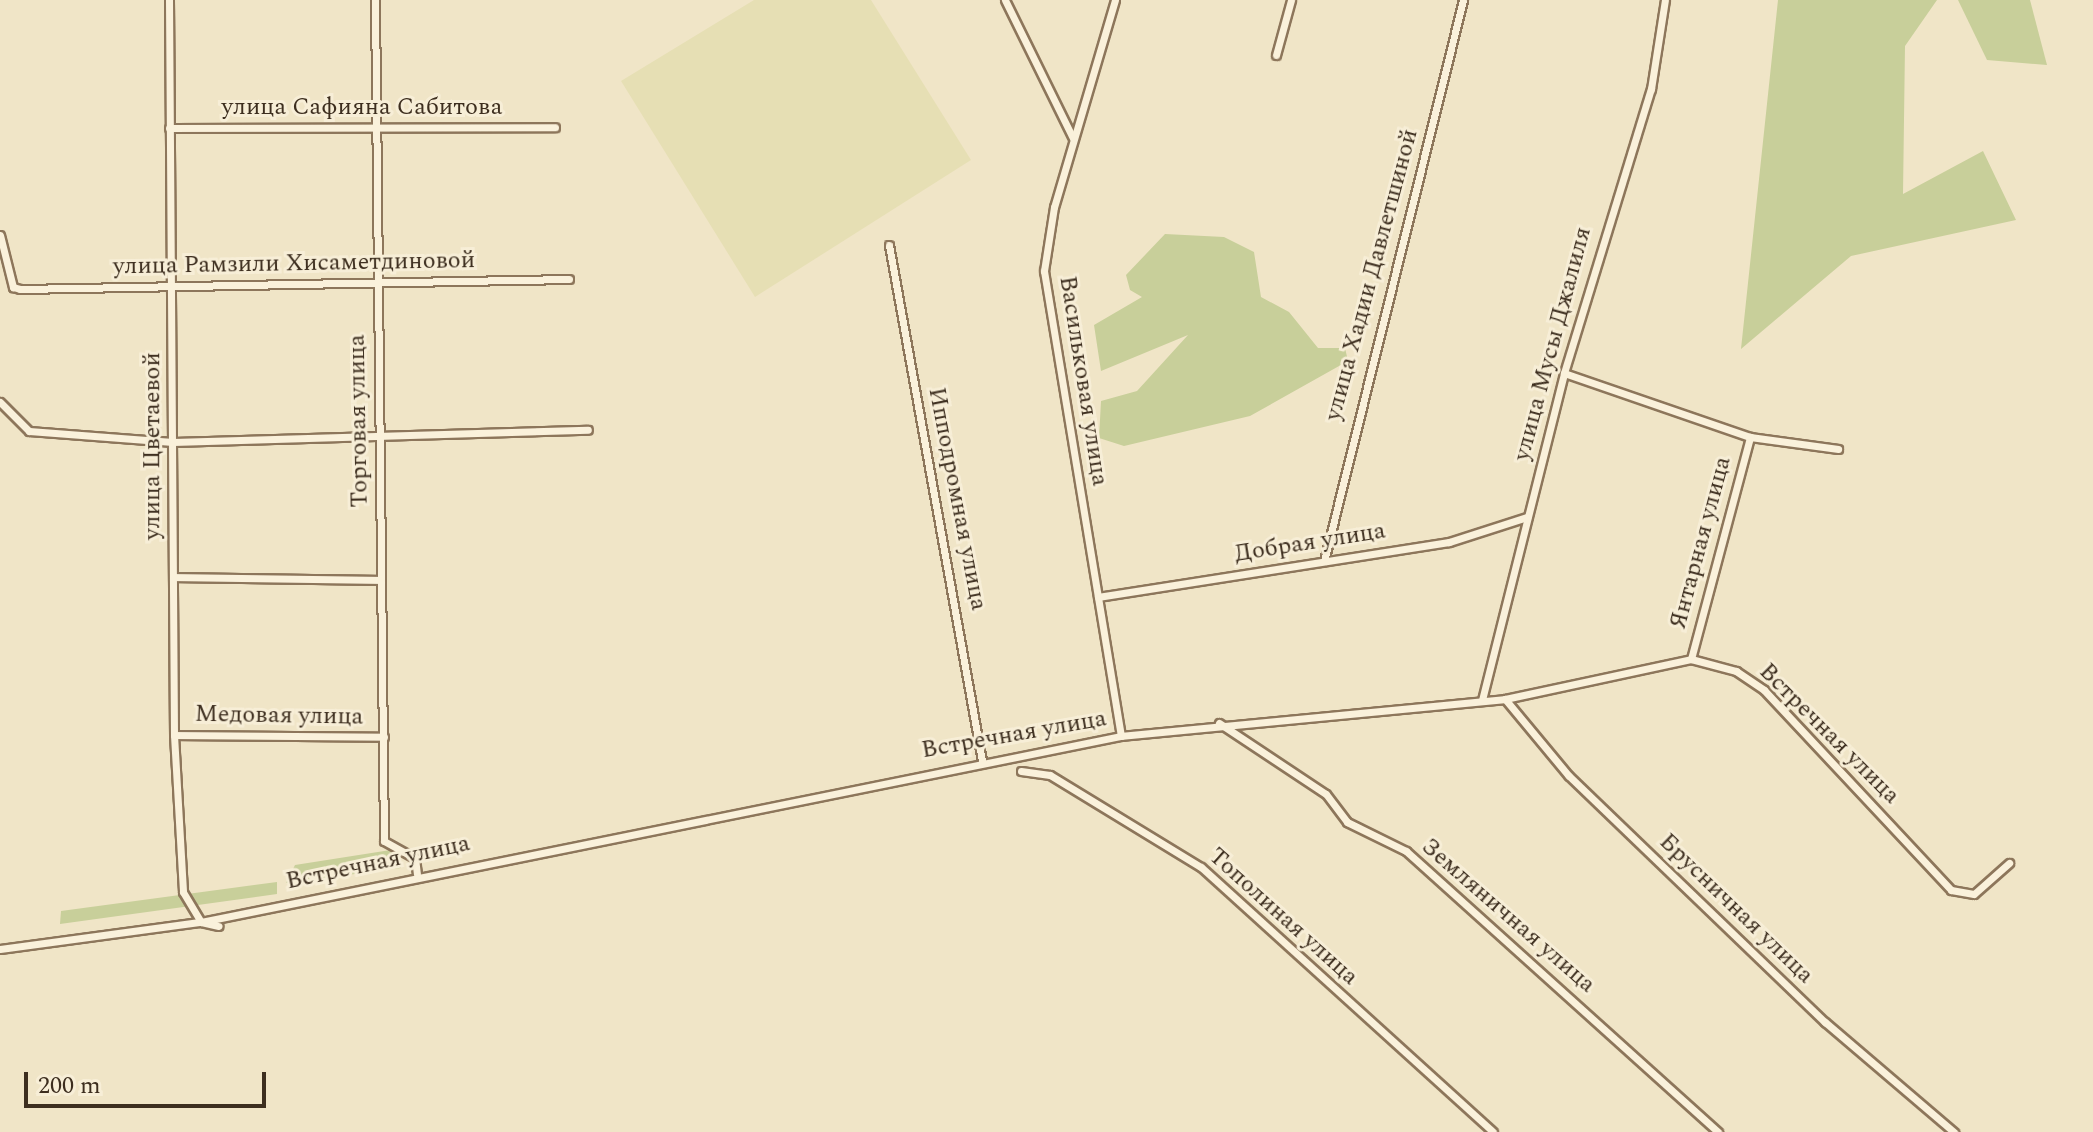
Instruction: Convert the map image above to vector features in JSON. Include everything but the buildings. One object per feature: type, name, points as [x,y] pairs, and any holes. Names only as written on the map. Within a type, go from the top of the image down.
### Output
[{"type":"street","name":"улица Цветаевой","points":[[169,0],[174,735],[183,892],[201,922]]},
{"type":"street","name":"Торговая улица","points":[[375,0],[384,841],[415,858],[417,874]]},
{"type":"street","points":[[1005,0],[1073,138]]},
{"type":"street","name":"Васильковая улица","points":[[1115,0],[1073,138],[1044,271],[1121,736]]},
{"type":"street","points":[[1276,55],[1291,0]]},
{"type":"street","name":"улица Хадии Давлетшиной","points":[[1324,561],[1463,0]]},
{"type":"street","name":"улица Мусы Джалиля","points":[[1482,700],[1564,373],[1651,89],[1665,0]]},
{"type":"street","name":"улица Сафияна Сабитова","points":[[169,128],[555,127]]},
{"type":"street","name":"улица Рамзили Хисаметдиновой","points":[[0,235],[13,287],[20,289],[378,280],[569,279]]},
{"type":"street","name":"Ипподромная улица","points":[[889,245],[982,761]]},
{"type":"street","points":[[1564,373],[1750,437],[1838,449]]},
{"type":"street","points":[[0,402],[29,431],[173,442],[379,432],[588,430]]},
{"type":"street","name":"Янтарная улица","points":[[1691,659],[1750,437]]},
{"type":"street","name":"Добрая улица","points":[[1098,597],[1449,542],[1527,517]]},
{"type":"street","points":[[173,577],[381,580]]},
{"type":"street","name":"Встречная улица","points":[[0,949],[201,922],[417,874],[1121,736],[1219,723],[1505,699],[1691,659],[1736,671],[1764,690],[1951,890],[1974,894],[2009,863]]},
{"type":"street","name":"Брусничная улица","points":[[1505,699],[1569,776],[1715,917],[1954,1132]]},
{"type":"street","name":"Земляничная улица","points":[[1219,723],[1326,794],[1347,822],[1406,851],[1718,1132]]},
{"type":"street","name":"Медовая улица","points":[[174,735],[384,737]]},
{"type":"street","name":"Тополиная улица","points":[[1021,771],[1050,775],[1201,867],[1493,1132]]},
{"type":"street","points":[[201,922],[219,926]]},
{"type":"shaded area","points":[[754,0],[871,0],[971,160],[755,297],[621,81]]},
{"type":"green space","points":[[1778,0],[1937,0],[1905,46],[1903,194],[1983,151],[2016,220],[1851,256],[1741,349]]},
{"type":"green space","points":[[1958,0],[2030,0],[2047,65],[1987,60]]},
{"type":"green space","points":[[1165,234],[1224,237],[1254,252],[1261,297],[1289,312],[1318,348],[1345,348],[1348,361],[1250,416],[1124,446],[1099,438],[1101,401],[1137,391],[1188,335],[1101,371],[1094,325],[1142,297],[1130,290],[1126,275]]},
{"type":"green space","points":[[397,849],[401,868],[286,883],[295,865]]},
{"type":"green space","points":[[277,882],[277,894],[60,924],[61,911]]}]
